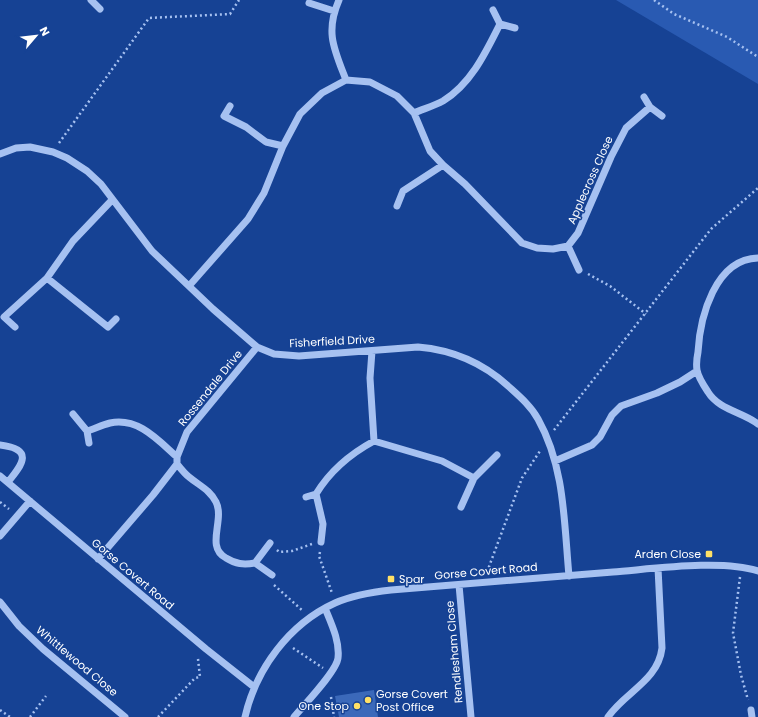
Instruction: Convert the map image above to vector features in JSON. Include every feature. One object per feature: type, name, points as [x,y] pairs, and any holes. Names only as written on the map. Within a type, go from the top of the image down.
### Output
[{"type":"street","points":[[91,0],[100,9]]},
{"type":"street","points":[[339,0],[334,12],[330,30],[336,55],[346,80]]},
{"type":"street","points":[[309,3],[334,12]]},
{"type":"street","points":[[493,10],[500,24],[515,28]]},
{"type":"street","points":[[414,112],[443,100],[463,84],[485,54],[500,24]]},
{"type":"street","points":[[189,286],[248,219],[264,193],[283,146],[300,114],[322,93],[346,80],[370,82],[397,96],[414,112],[430,151],[442,165],[464,184],[522,243],[537,248],[552,249],[568,246],[579,270]]},
{"type":"street","points":[[644,96],[650,107],[662,116]]},
{"type":"street","points":[[230,106],[224,116],[246,127],[266,142],[283,146]]},
{"type":"street","name":"Applecross Close","points":[[568,246],[578,233],[611,157],[626,128],[650,107]]},
{"type":"street","name":"Fisherfield Drive","points":[[0,154],[16,148],[30,148],[53,152],[67,158],[87,171],[101,184],[152,251],[213,309],[258,347],[274,354],[299,356],[418,347],[437,349],[460,355],[483,365],[526,403],[538,418],[548,439],[560,477],[569,576]]},
{"type":"street","points":[[397,206],[403,191],[442,165]]},
{"type":"street","points":[[15,327],[4,317],[47,278],[73,241],[112,200]]},
{"type":"street","points":[[758,258],[749,258],[738,263],[727,272],[713,292],[702,318],[697,371],[708,393],[727,409],[748,416],[758,424]]},
{"type":"street","points":[[47,278],[108,327],[116,319]]},
{"type":"street","name":"Rossendale Drive","points":[[98,559],[154,495],[177,460],[187,432],[258,347]]},
{"type":"street","points":[[372,351],[370,402],[374,441]]},
{"type":"street","points":[[555,460],[592,445],[600,437],[612,414],[621,406],[657,393],[680,382],[697,371]]},
{"type":"street","points":[[74,414],[86,431],[89,443]]},
{"type":"street","points":[[86,431],[110,423],[125,422],[149,432],[177,460],[189,478],[204,487],[212,495],[217,504],[219,513],[216,550],[222,556],[234,563],[244,565],[255,563],[270,543]]},
{"type":"street","points":[[306,497],[316,494],[323,482],[355,451],[374,441],[442,461],[474,478]]},
{"type":"street","points":[[0,445],[11,446],[19,450],[23,457],[21,466],[8,482]]},
{"type":"street","points":[[461,507],[474,478],[497,455]]},
{"type":"street","name":"Gorse Covert Road","points":[[0,476],[98,559],[254,686]]},
{"type":"street","points":[[316,494],[323,524],[321,542]]},
{"type":"street","points":[[0,536],[30,501]]},
{"type":"street","points":[[255,563],[272,575]]},
{"type":"street","name":"Gorse Covert Road","points":[[245,717],[254,686],[267,663],[280,647],[310,617],[336,602],[370,592],[658,568],[705,566],[740,568],[758,571]]},
{"type":"street","points":[[608,717],[614,707],[639,688],[656,668],[661,658],[662,648],[658,568]]},
{"type":"street","name":"Rendlesham Close","points":[[459,585],[471,717]]},
{"type":"street","name":"Whittlewood Close","points":[[0,602],[19,626],[43,650],[125,717]]},
{"type":"street","points":[[294,717],[331,673],[338,659],[335,633],[325,608]]},
{"type":"path","points":[[53,152],[149,18],[230,14],[239,0]]},
{"type":"path","points":[[654,0],[674,14],[727,37],[758,57]]},
{"type":"path","points":[[483,582],[522,478],[548,439],[711,229],[758,188]]},
{"type":"path","points":[[579,270],[610,286],[646,314]]},
{"type":"path","points":[[0,502],[9,510]]},
{"type":"path","points":[[270,543],[279,552],[284,552],[301,549],[321,542],[319,556],[336,602]]},
{"type":"path","points":[[740,568],[733,632],[741,676],[752,714]]},
{"type":"path","points":[[272,575],[272,583],[310,617]]},
{"type":"path","points":[[293,648],[331,673]]},
{"type":"path","points":[[158,717],[195,678],[200,677],[198,659]]},
{"type":"path","points":[[30,717],[46,696]]},
{"type":"path","points":[[330,698],[334,717]]},
{"type":"path","points":[[0,710],[10,717]]},
{"type":"shaded area","points":[[616,0],[758,0],[758,84]]},
{"type":"building","name":"One Stop","points":[[374,690],[378,717],[339,717],[335,696]]},
{"type":"place","name":"Arden Close","points":[[709,554]]},
{"type":"place","name":"Spar","points":[[391,579]]},
{"type":"place","name":"Gorse Covert Post Office","points":[[368,700]]},
{"type":"place","name":"One Stop","points":[[357,706]]}]
